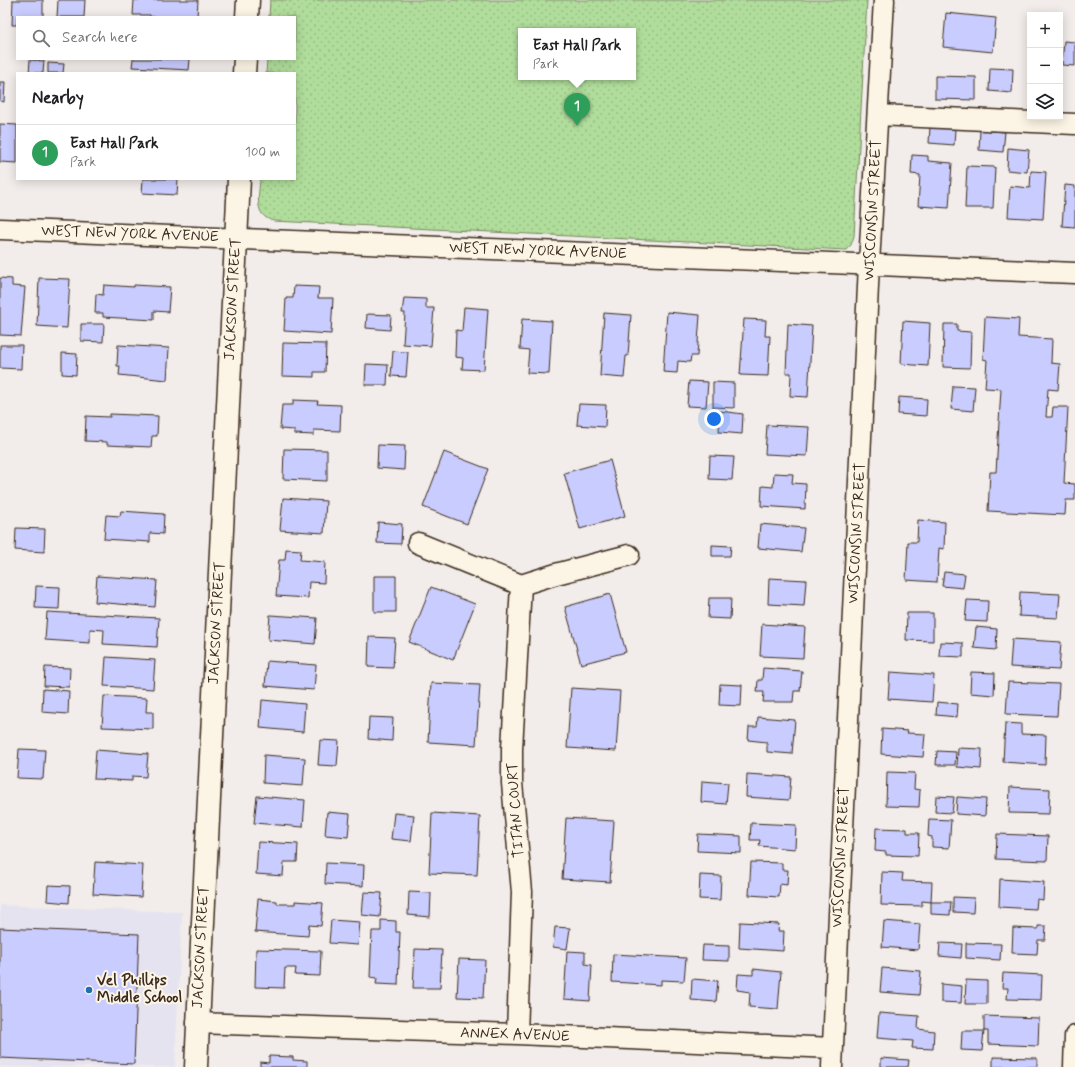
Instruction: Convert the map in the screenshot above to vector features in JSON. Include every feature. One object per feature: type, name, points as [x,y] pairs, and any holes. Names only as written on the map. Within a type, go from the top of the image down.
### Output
[{"type":"main road","points":[[247,16],[248,0]]},
{"type":"main road","points":[[244,72],[245,60]]},
{"type":"main road","name":"JACKSON STREET","points":[[196,1067],[239,180]]},
{"type":"street","name":"WISCONSIN STREET","points":[[832,1058],[869,264],[884,0]]},
{"type":"street","points":[[878,115],[1075,124]]},
{"type":"street","name":"WEST NEW YORK AVENUE","points":[[0,229],[1075,273]]},
{"type":"street","points":[[418,543],[521,585],[556,574],[629,555]]},
{"type":"street","name":"TITAN COURT","points":[[517,1034],[522,892],[512,783],[512,749],[521,585]]},
{"type":"street","name":"ANNEX AVENUE","points":[[197,1023],[517,1034],[832,1058]]},
{"type":"street","points":[[1074,1067],[1075,1036]]},
{"type":"shaded area","name":"Vel Phillips Middle School","points":[[0,905],[182,912],[175,1067],[0,1067]]},
{"type":"green space","points":[[270,0],[867,0],[854,236],[851,245],[846,250],[274,221],[263,215],[260,210],[258,198],[260,180],[296,180],[296,72],[266,72],[267,60],[296,60],[296,16],[269,16]]},
{"type":"building","points":[[13,0],[43,0],[43,16],[16,16],[16,25],[12,25]]},
{"type":"building","points":[[58,0],[85,0],[84,16],[57,16]]},
{"type":"building","points":[[134,0],[198,0],[197,16],[133,15]]},
{"type":"building","points":[[946,13],[996,18],[993,52],[943,47]]},
{"type":"building","points":[[1064,41],[1075,42],[1075,66],[1063,65]]},
{"type":"building","points":[[30,60],[44,61],[43,72],[29,72]]},
{"type":"building","points":[[133,60],[190,60],[189,70],[132,67]]},
{"type":"building","points":[[48,63],[64,64],[63,72],[48,72]]},
{"type":"building","points":[[990,68],[1013,69],[1012,93],[989,91]]},
{"type":"building","points":[[935,76],[976,77],[976,100],[935,99]]},
{"type":"building","points":[[0,82],[5,82],[4,102],[0,101]]},
{"type":"building","points":[[0,124],[16,125],[16,163],[0,162]]},
{"type":"building","points":[[930,127],[955,129],[954,145],[929,143]]},
{"type":"building","points":[[980,130],[1005,132],[1003,152],[979,150]]},
{"type":"building","points":[[1008,148],[1029,150],[1027,172],[1007,170]]},
{"type":"building","points":[[912,155],[928,156],[928,161],[952,163],[949,208],[918,206],[920,175],[911,174]]},
{"type":"building","points":[[967,166],[995,167],[993,208],[965,208]]},
{"type":"building","points":[[1031,171],[1046,172],[1043,219],[1008,217],[1010,186],[1030,188]]},
{"type":"building","points":[[143,180],[178,180],[177,195],[142,193]]},
{"type":"building","points":[[1065,185],[1075,186],[1075,227],[1062,226]]},
{"type":"building","points":[[0,278],[12,279],[12,286],[25,287],[21,336],[0,335]]},
{"type":"building","points":[[39,278],[70,279],[67,328],[37,326]]},
{"type":"building","points":[[104,285],[170,287],[168,312],[154,311],[154,320],[103,317],[103,313],[95,313],[96,294],[103,295]]},
{"type":"building","points":[[294,286],[319,287],[318,298],[333,298],[331,334],[284,331],[286,298],[293,298]]},
{"type":"building","points":[[404,298],[426,299],[426,308],[434,308],[431,346],[403,344],[405,313],[402,313]]},
{"type":"building","points":[[464,307],[488,309],[484,370],[462,369],[463,358],[455,357],[456,330],[462,331]]},
{"type":"building","points":[[667,312],[700,315],[697,356],[691,356],[690,362],[678,361],[677,373],[663,372]]},
{"type":"building","points":[[604,313],[631,315],[628,356],[626,356],[624,378],[600,376]]},
{"type":"building","points":[[367,314],[391,315],[390,330],[366,328]]},
{"type":"building","points":[[985,317],[1019,319],[1018,337],[1052,339],[1051,363],[1060,364],[1058,390],[1048,389],[1046,417],[1052,417],[1053,407],[1068,407],[1064,483],[1075,484],[1075,500],[1066,500],[1065,515],[988,511],[990,472],[996,472],[1001,389],[985,388],[987,360],[983,359]]},
{"type":"building","points":[[522,319],[552,321],[549,374],[527,373],[529,350],[520,349]]},
{"type":"building","points":[[744,319],[766,320],[765,336],[770,336],[768,376],[740,375]]},
{"type":"building","points":[[903,321],[930,323],[928,366],[901,364]]},
{"type":"building","points":[[81,324],[104,324],[103,342],[81,341]]},
{"type":"building","points":[[788,324],[812,326],[808,397],[790,396],[791,373],[786,373]]},
{"type":"building","points":[[944,324],[957,324],[957,331],[971,332],[970,368],[943,367]]},
{"type":"building","points":[[283,343],[326,344],[325,372],[314,372],[314,377],[282,376]]},
{"type":"building","points":[[0,345],[22,345],[21,369],[0,368]]},
{"type":"building","points":[[118,345],[169,348],[167,380],[119,375],[120,366],[117,366]]},
{"type":"building","points":[[393,351],[408,352],[406,377],[391,376]]},
{"type":"building","points":[[62,353],[77,354],[76,375],[62,374]]},
{"type":"building","points":[[366,364],[388,365],[387,385],[365,385]]},
{"type":"building","points":[[689,381],[708,382],[706,407],[687,406]]},
{"type":"building","points":[[713,382],[734,383],[734,408],[713,407]]},
{"type":"building","points":[[953,386],[975,387],[973,411],[951,409]]},
{"type":"building","points":[[899,397],[927,399],[926,416],[898,414]]},
{"type":"building","points":[[293,400],[318,401],[317,404],[341,405],[340,431],[314,430],[314,435],[294,434],[294,430],[280,429],[282,405],[293,405]]},
{"type":"building","points":[[579,404],[606,405],[605,427],[577,425]]},
{"type":"building","points":[[720,411],[743,414],[742,434],[719,432]]},
{"type":"building","points":[[110,414],[158,416],[157,436],[152,436],[151,447],[107,445],[107,442],[85,441],[86,416],[110,417]]},
{"type":"building","points":[[767,425],[809,427],[807,456],[765,454]]},
{"type":"building","points":[[378,445],[405,446],[404,470],[377,468]]},
{"type":"building","points":[[284,449],[327,450],[327,481],[283,479]]},
{"type":"building","points":[[444,452],[488,469],[467,524],[423,507]]},
{"type":"building","points":[[710,456],[734,457],[732,480],[709,479]]},
{"type":"building","points":[[610,460],[625,516],[580,529],[564,473]]},
{"type":"building","points":[[774,473],[793,474],[792,483],[806,484],[805,509],[761,506],[762,486],[773,487]]},
{"type":"building","points":[[283,498],[326,501],[324,533],[280,530]]},
{"type":"building","points":[[121,511],[164,514],[163,534],[150,533],[150,542],[104,539],[106,515],[120,516]]},
{"type":"building","points":[[918,520],[945,522],[944,549],[939,548],[937,582],[906,580],[908,542],[917,542]]},
{"type":"building","points":[[378,522],[402,524],[401,544],[377,543]]},
{"type":"building","points":[[760,524],[804,528],[801,552],[758,548]]},
{"type":"building","points":[[16,528],[45,529],[44,552],[15,550]]},
{"type":"building","points":[[712,545],[731,546],[730,556],[712,556]]},
{"type":"building","points":[[286,549],[301,550],[300,560],[325,562],[324,583],[309,582],[308,598],[276,596],[279,560],[285,560]]},
{"type":"building","points":[[944,572],[965,574],[963,588],[942,586]]},
{"type":"building","points":[[97,576],[157,580],[155,607],[95,602]]},
{"type":"building","points":[[374,576],[396,576],[396,612],[374,612]]},
{"type":"building","points":[[769,578],[806,580],[804,606],[768,604]]},
{"type":"building","points":[[36,586],[60,587],[59,609],[35,608]]},
{"type":"building","points":[[431,587],[475,604],[453,660],[409,642]]},
{"type":"building","points":[[1020,592],[1060,594],[1058,618],[1019,616]]},
{"type":"building","points":[[610,594],[626,652],[581,664],[565,607]]},
{"type":"building","points":[[709,598],[731,598],[730,619],[708,618]]},
{"type":"building","points":[[967,600],[988,601],[987,622],[965,621]]},
{"type":"building","points":[[47,612],[159,618],[157,647],[103,644],[104,630],[90,629],[90,643],[45,640]]},
{"type":"building","points":[[907,613],[933,613],[933,641],[906,640]]},
{"type":"building","points":[[270,615],[317,618],[315,644],[268,640]]},
{"type":"building","points":[[762,624],[805,627],[803,658],[760,656]]},
{"type":"building","points":[[976,627],[997,629],[996,650],[974,648]]},
{"type":"building","points":[[369,637],[395,638],[393,668],[368,667]]},
{"type":"building","points":[[1012,639],[1061,642],[1059,670],[1010,667]]},
{"type":"building","points":[[940,642],[963,643],[963,657],[939,656]]},
{"type":"building","points":[[106,657],[155,660],[153,689],[104,686]]},
{"type":"building","points":[[267,661],[316,665],[314,690],[265,686]]},
{"type":"building","points":[[45,667],[70,668],[69,687],[44,686]]},
{"type":"building","points":[[763,668],[802,671],[800,691],[794,691],[793,702],[763,702],[764,692],[757,692],[758,680],[762,680]]},
{"type":"building","points":[[890,672],[934,675],[932,702],[888,699]]},
{"type":"building","points":[[971,672],[995,673],[994,695],[970,693]]},
{"type":"building","points":[[1008,682],[1059,684],[1057,716],[1006,714]]},
{"type":"building","points":[[431,683],[480,685],[476,745],[428,742]]},
{"type":"building","points":[[720,684],[742,685],[741,706],[719,705]]},
{"type":"building","points":[[571,688],[620,691],[616,751],[567,748]]},
{"type":"building","points":[[43,689],[69,691],[68,714],[42,712]]},
{"type":"building","points":[[104,696],[147,698],[146,712],[153,712],[153,729],[102,727]]},
{"type":"building","points":[[262,700],[305,704],[303,732],[260,728]]},
{"type":"building","points":[[937,702],[958,704],[957,717],[936,715]]},
{"type":"building","points":[[369,717],[393,718],[392,741],[368,739]]},
{"type":"building","points":[[758,717],[795,720],[792,754],[767,752],[767,742],[748,740],[749,727],[757,727]]},
{"type":"building","points":[[1005,723],[1021,724],[1021,734],[1046,735],[1045,765],[1003,762]]},
{"type":"building","points":[[882,729],[925,734],[923,757],[881,754]]},
{"type":"building","points":[[320,740],[339,741],[337,766],[318,765]]},
{"type":"building","points":[[958,748],[982,749],[981,769],[957,767]]},
{"type":"building","points":[[19,749],[45,750],[43,779],[17,778]]},
{"type":"building","points":[[96,750],[148,754],[146,777],[132,776],[132,781],[94,779]]},
{"type":"building","points":[[937,751],[956,752],[955,765],[936,765]]},
{"type":"building","points":[[264,755],[305,758],[303,786],[263,783]]},
{"type":"building","points":[[887,772],[915,773],[914,789],[920,790],[919,807],[886,806]]},
{"type":"building","points":[[747,774],[791,777],[789,800],[746,797]]},
{"type":"building","points":[[702,781],[728,783],[726,804],[701,802]]},
{"type":"building","points":[[1010,787],[1050,789],[1049,814],[1009,813]]},
{"type":"building","points":[[257,796],[305,800],[303,827],[254,823]]},
{"type":"building","points":[[936,796],[954,797],[952,813],[935,812]]},
{"type":"building","points":[[957,797],[986,799],[985,816],[956,814]]},
{"type":"building","points":[[327,812],[350,814],[348,837],[325,835]]},
{"type":"building","points":[[394,813],[414,815],[411,841],[391,839]]},
{"type":"building","points":[[432,813],[480,816],[477,875],[429,873]]},
{"type":"building","points":[[566,818],[614,821],[610,882],[562,879]]},
{"type":"building","points":[[929,819],[951,820],[949,848],[932,847],[932,837],[928,836]]},
{"type":"building","points":[[751,823],[796,825],[795,849],[759,846],[760,840],[750,840]]},
{"type":"building","points":[[876,828],[907,829],[907,833],[919,833],[918,856],[886,855],[886,852],[875,851]]},
{"type":"building","points":[[698,834],[741,836],[741,853],[697,851]]},
{"type":"building","points":[[997,834],[1048,836],[1047,861],[996,859]]},
{"type":"building","points":[[258,842],[298,844],[297,862],[284,862],[283,876],[256,874]]},
{"type":"building","points":[[95,862],[143,865],[141,897],[93,894]]},
{"type":"building","points":[[751,862],[782,863],[782,870],[788,870],[787,885],[780,884],[779,897],[749,895]]},
{"type":"building","points":[[326,863],[364,865],[363,886],[325,884]]},
{"type":"building","points":[[882,872],[903,873],[902,881],[932,882],[931,902],[922,901],[922,906],[881,905]]},
{"type":"building","points":[[700,875],[721,876],[720,900],[699,899]]},
{"type":"building","points":[[1000,879],[1044,882],[1043,900],[1037,899],[1036,909],[999,907]]},
{"type":"building","points":[[48,885],[70,886],[69,903],[47,901]]},
{"type":"building","points":[[364,892],[382,893],[380,917],[362,915]]},
{"type":"building","points":[[409,892],[431,893],[430,917],[408,915]]},
{"type":"building","points":[[953,897],[974,898],[973,913],[953,912]]},
{"type":"building","points":[[258,899],[277,901],[277,904],[295,904],[295,901],[323,903],[321,926],[309,925],[308,936],[255,932]]},
{"type":"building","points":[[931,902],[951,902],[950,915],[931,914]]},
{"type":"building","points":[[331,920],[360,922],[358,945],[329,943]]},
{"type":"building","points":[[381,920],[396,921],[396,932],[400,932],[398,985],[376,984],[377,978],[370,977],[372,931],[381,931]]},
{"type":"building","points":[[884,921],[920,924],[918,950],[882,947]]},
{"type":"building","points":[[740,922],[779,924],[778,931],[784,931],[783,951],[739,948]]},
{"type":"building","points":[[1038,926],[1046,926],[1045,940],[1038,940],[1037,954],[1012,953],[1013,928],[1038,929]]},
{"type":"building","points":[[555,927],[570,928],[567,949],[553,947]]},
{"type":"building","name":"Vel Phillips Middle School","points":[[0,928],[139,934],[134,1064],[0,1058]]},
{"type":"building","points":[[940,943],[962,944],[961,958],[939,956]]},
{"type":"building","points":[[966,943],[1001,944],[1000,960],[966,958]]},
{"type":"building","points":[[703,945],[729,946],[729,961],[702,960]]},
{"type":"building","points":[[256,949],[321,951],[320,976],[295,975],[296,968],[285,968],[284,988],[255,987]]},
{"type":"building","points":[[415,949],[442,950],[440,988],[413,988]]},
{"type":"building","points":[[567,951],[585,952],[585,964],[592,965],[590,1001],[564,999]]},
{"type":"building","points":[[613,954],[686,958],[684,981],[661,980],[661,985],[612,982]]},
{"type":"building","points":[[459,959],[485,960],[483,998],[457,997]]},
{"type":"building","points":[[882,968],[921,971],[919,995],[880,992]]},
{"type":"building","points":[[753,969],[781,972],[778,1009],[749,1007],[750,992],[737,990],[738,974],[753,975]]},
{"type":"building","points":[[1003,973],[1042,975],[1041,1000],[1007,999],[1008,988],[1002,988]]},
{"type":"building","points":[[692,979],[718,981],[716,1002],[691,1000]]},
{"type":"building","points":[[966,980],[987,981],[987,1004],[965,1004]]},
{"type":"building","points":[[941,984],[962,986],[961,1003],[941,1002]]},
{"type":"building","points":[[879,1013],[919,1016],[918,1029],[934,1031],[933,1049],[912,1048],[913,1041],[877,1038]]},
{"type":"building","points":[[984,1016],[1039,1018],[1038,1046],[988,1044],[988,1031],[984,1031]]},
{"type":"building","points":[[962,1031],[984,1031],[982,1051],[961,1050]]},
{"type":"building","points":[[269,1056],[293,1057],[293,1060],[307,1061],[307,1067],[260,1067],[260,1062],[269,1063]]},
{"type":"building","points":[[993,1057],[1037,1058],[1037,1067],[993,1067]]},
{"type":"building","points":[[881,1058],[909,1060],[908,1067],[881,1067]]},
{"type":"place","name":"East Hall Park","points":[[577,126]]},
{"type":"place","name":"Vel Phillips Middle School","points":[[89,990]]}]
